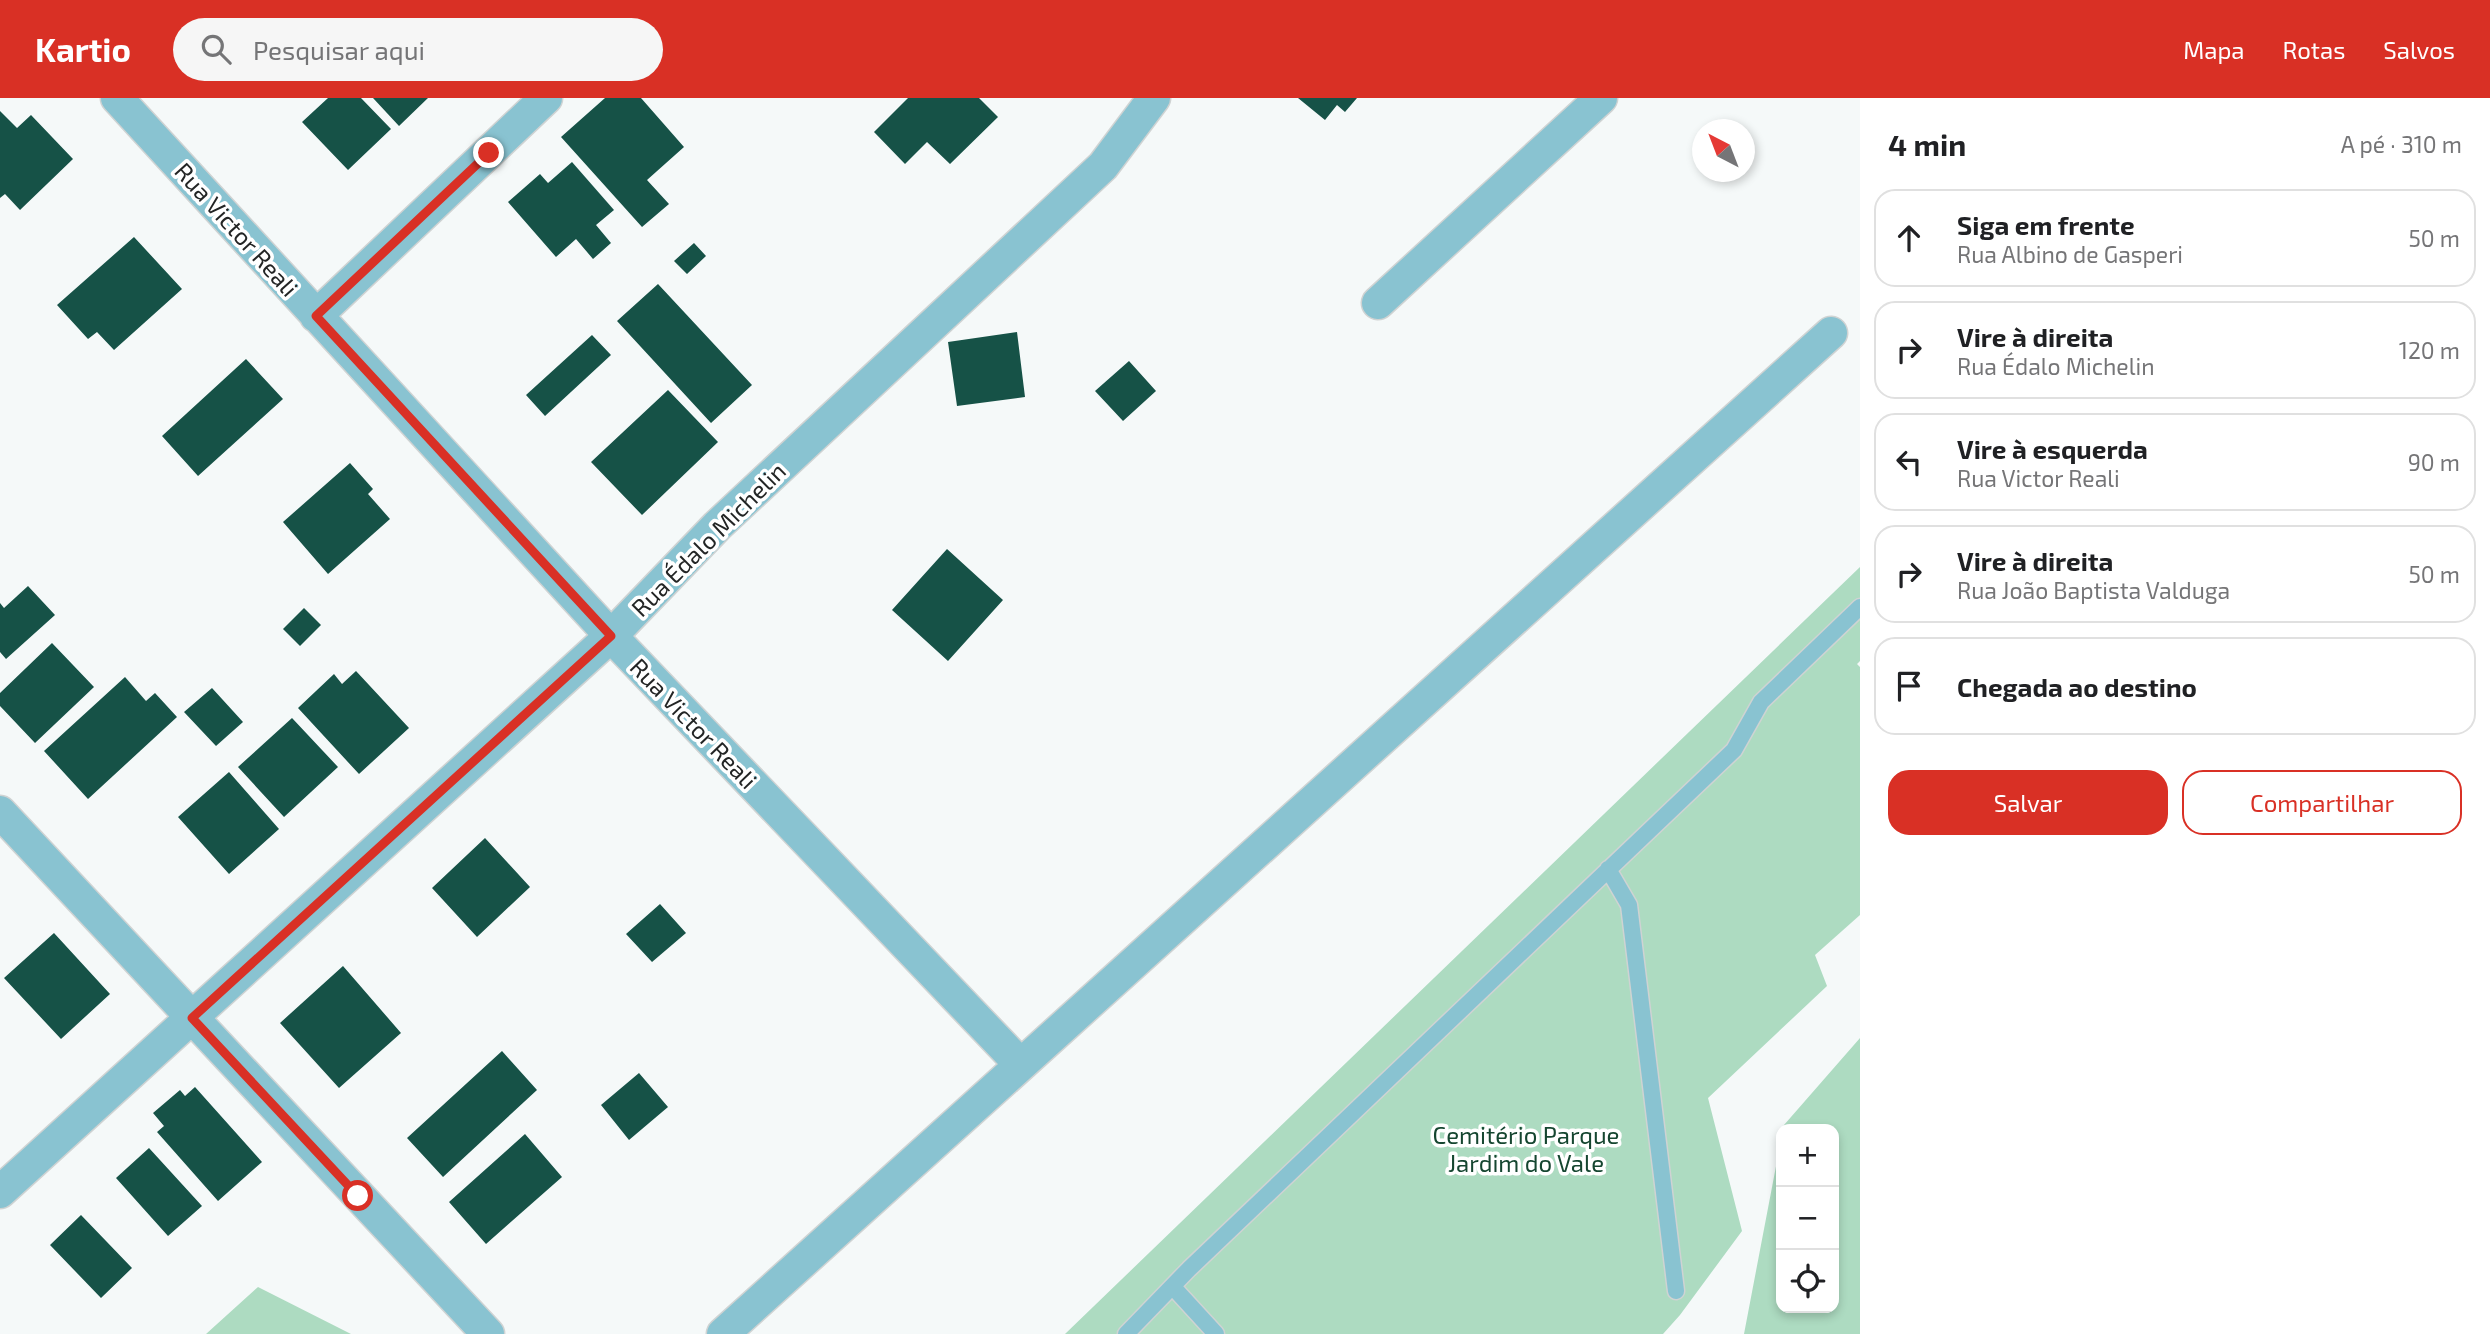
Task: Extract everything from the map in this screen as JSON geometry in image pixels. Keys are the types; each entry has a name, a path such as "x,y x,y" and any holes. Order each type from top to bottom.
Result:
{"street":[{"name":"Rua Victor Reali","path":"117,98 611,636 1020,1064"},
{"path":"316,316 546,98"},
{"name":"Rua Édalo Michelin","path":"0,1192 611,636 717,526 1103,166 1154,98"},
{"path":"1378,303 1601,98"},
{"path":"723,1334 1831,333"},
{"path":"0,811 488,1334"}],"lane":[{"path":"1126,1334 1734,750 1761,702 1860,607"},
{"path":"1608,869 1629,905 1675,1292"},
{"path":"1172,1287 1216,1334"}],"green space":[{"name":"Cemitério Parque Jardim do Vale","path":"1860,567 1860,661 1857,664 1860,667 1860,915 1815,955 1827,986 1708,1098 1742,1231 1663,1334 1065,1334"},
{"path":"1860,1038 1860,1334 1744,1334 1776,1166 1776,1313 1839,1313 1839,1124 1785,1124"},
{"path":"258,1287 351,1334 206,1334"}],"building":[{"path":"328,98 361,98 391,129 348,170 302,122"},
{"path":"373,98 428,98 399,126"},
{"path":"605,98 641,98 684,147 647,180 669,204 642,227 561,137"},
{"path":"908,98 979,98 998,117 950,164 927,142 905,164 874,132"},
{"path":"1298,98 1357,98 1345,112 1337,105 1325,120"},
{"path":"0,111 17,128 31,115 73,159 20,210 5,194 0,198"},
{"path":"572,162 614,210 596,225 611,243 593,259 576,239 556,257 508,202 540,174 548,183"},
{"path":"134,237 182,289 114,350 97,332 88,339 57,305"},
{"path":"694,243 706,256 687,274 674,261"},
{"path":"658,284 752,385 711,423 617,321"},
{"path":"1017,332 1025,397 957,406 948,342"},
{"path":"592,335 611,355 545,416 526,395"},
{"path":"246,359 283,399 198,476 162,436"},
{"path":"1129,361 1156,391 1123,421 1095,391"},
{"path":"668,390 718,442 642,515 591,462"},
{"path":"350,463 373,489 368,494 390,519 328,574 283,522"},
{"path":"947,549 1003,600 948,661 892,610"},
{"path":"28,586 55,615 6,659 0,652 0,603 4,608"},
{"path":"304,608 321,625 300,646 283,629"},
{"path":"52,643 94,687 35,743 0,706 0,693"},
{"path":"356,671 409,728 359,774 298,708 334,674 342,684"},
{"path":"125,677 146,701 155,693 177,717 88,799 44,751"},
{"path":"212,688 243,722 216,746 184,712"},
{"path":"292,718 338,767 284,817 238,767"},
{"path":"229,772 279,829 229,874 178,817"},
{"path":"485,838 530,887 477,937 432,888"},
{"path":"660,904 686,933 652,962 626,934"},
{"path":"54,933 110,994 61,1039 4,978"},
{"path":"343,966 401,1033 339,1088 280,1023"},
{"path":"502,1051 537,1090 443,1177 407,1138"},
{"path":"639,1073 668,1107 629,1140 601,1105"},
{"path":"195,1087 262,1162 218,1201 157,1132 164,1126 153,1113 180,1090 185,1096"},
{"path":"525,1134 562,1177 486,1244 449,1202"},
{"path":"149,1148 202,1206 168,1236 116,1178"},
{"path":"81,1215 132,1268 101,1298 50,1245"}],"route":[{"path":"358,1196 192,1018 611,636 316,316 489,153"}]}
